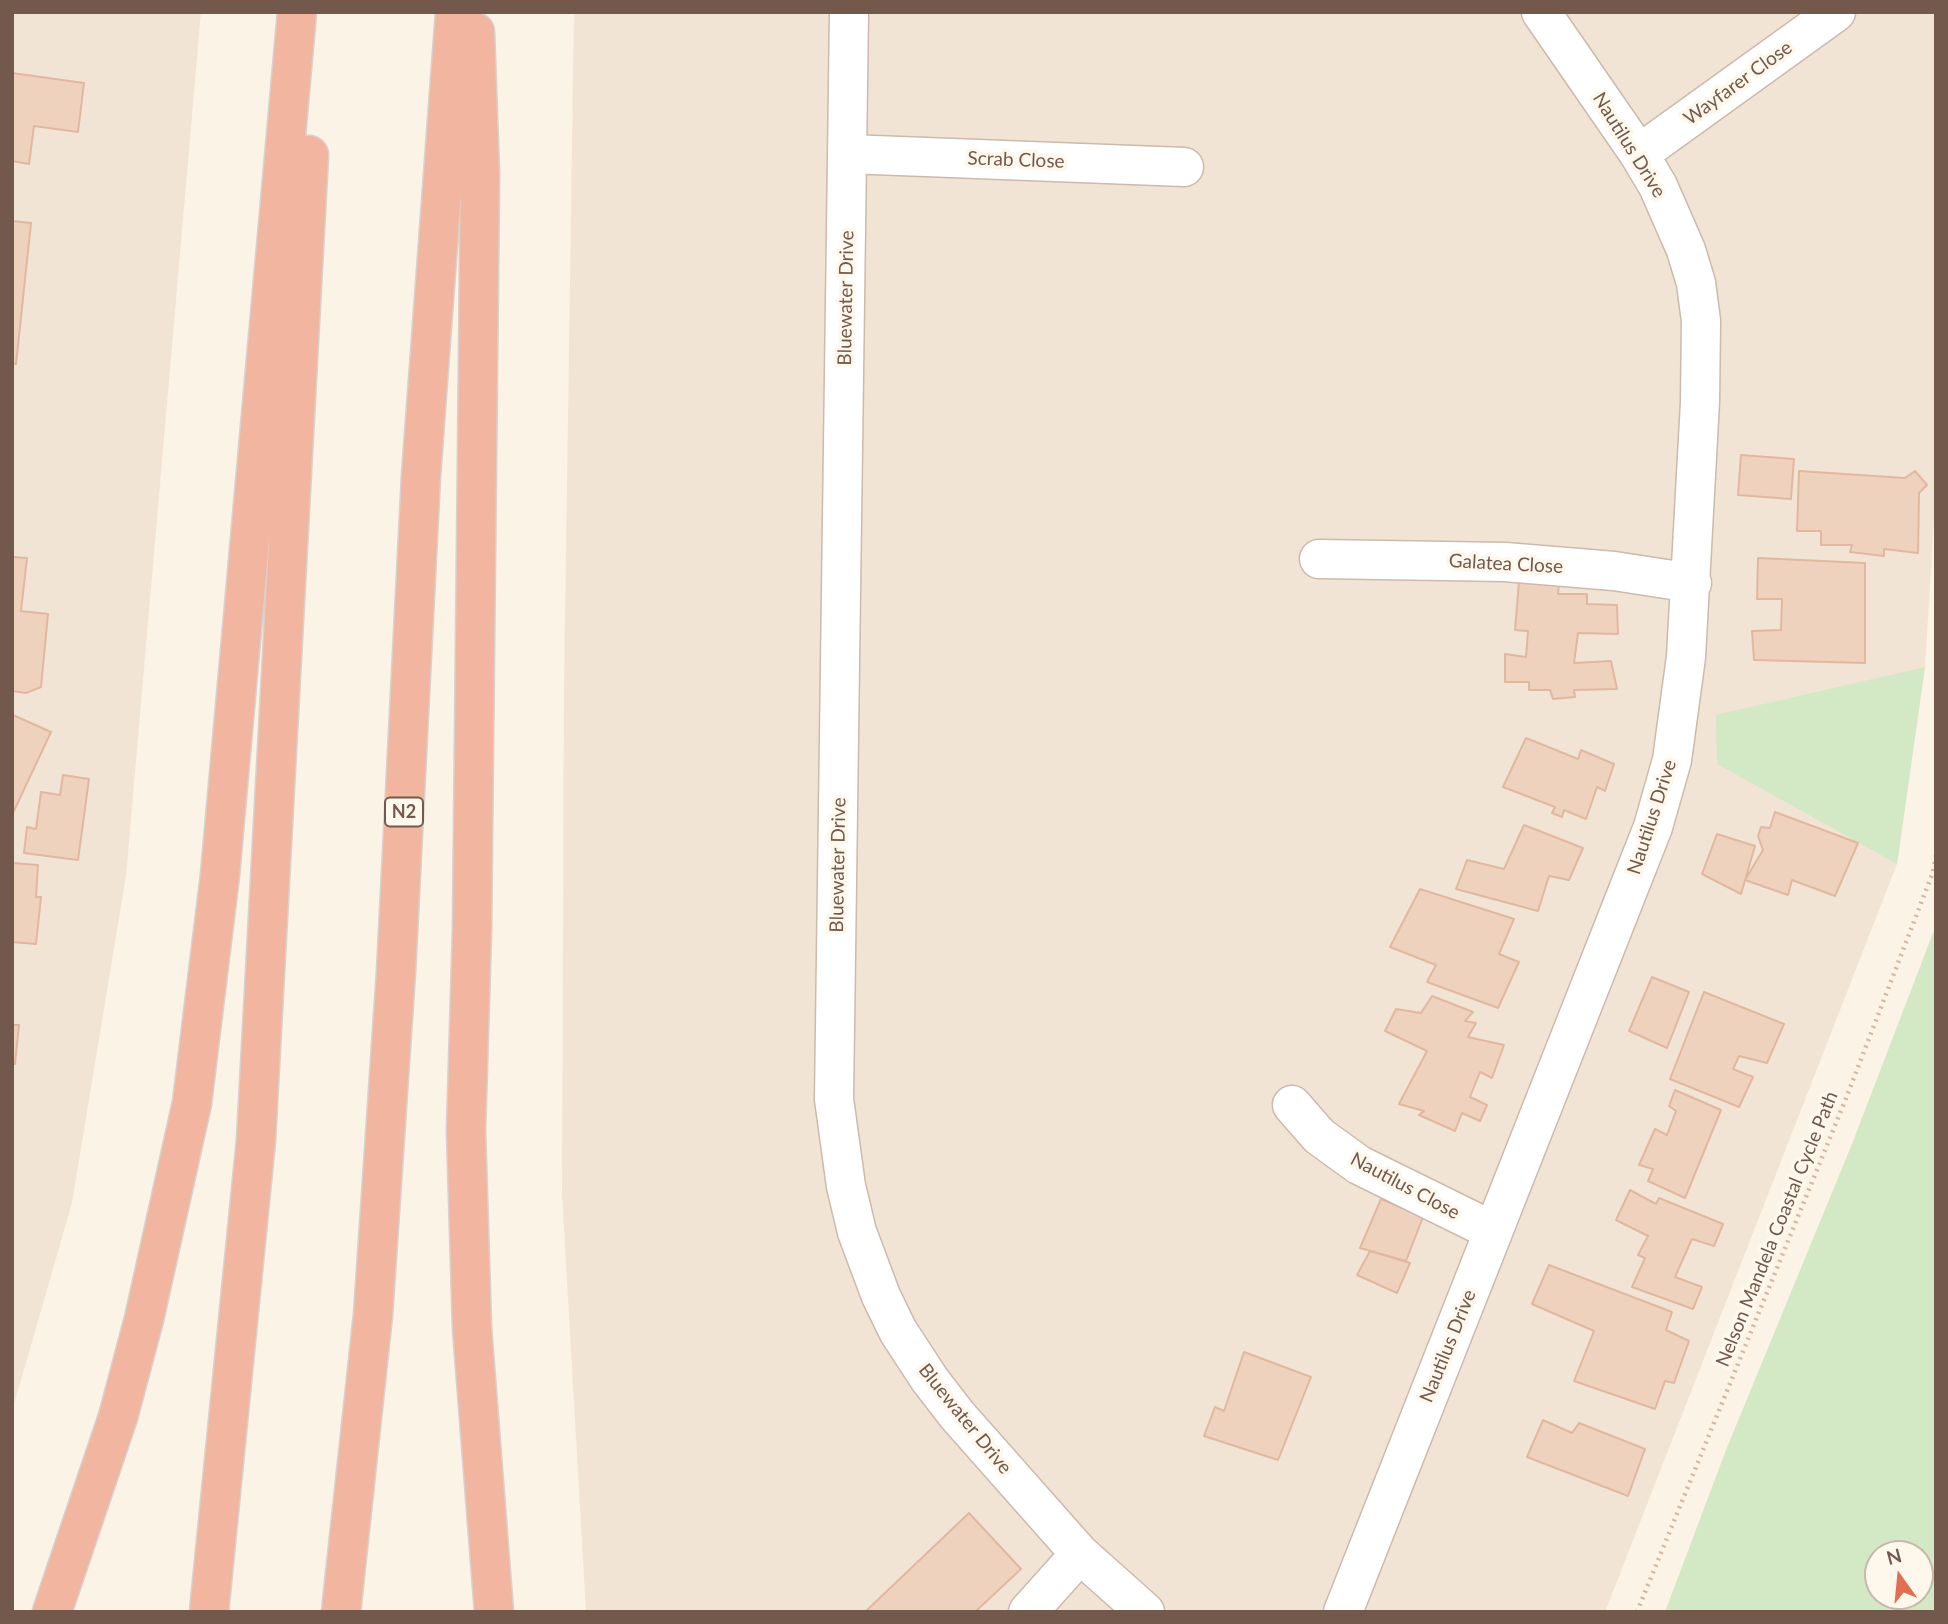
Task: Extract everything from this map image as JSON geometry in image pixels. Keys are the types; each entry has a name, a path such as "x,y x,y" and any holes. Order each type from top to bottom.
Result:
{"highway":[{"path":"52,1612 118,1417 144,1319 192,1103 220,874 297,12"},
{"path":"209,1612 256,1140 317,12"},
{"name":"N2","path":"341,1612 373,1315 396,972 421,477 455,12"},
{"path":"474,12 480,174 472,930 466,1131 472,1328 494,1612"}],"street":[{"name":"Bluewater Drive","path":"849,12 834,1099 838,1138 857,1232 898,1331 957,1415 1080,1554 1145,1612"},
{"name":"Nautilus Drive","path":"1343,1612 1664,793 1679,713 1692,583 1701,321 1696,284 1686,250 1658,186 1541,12"},
{"name":"Wayfarer Close","path":"1639,154 1836,12"},
{"name":"Scrab Close","path":"848,154 1184,167"},
{"name":"Galatea Close","path":"1319,559 1505,562 1614,571 1692,583"},
{"name":"Nautilus Close","path":"1292,1105 1319,1136 1359,1165 1493,1231"},
{"path":"1028,1612 1080,1554"}],"path":[{"name":"Nelson Mandela Coastal Cycle Path","path":"1637,1612 1844,1101 1933,872 1936,855"}],"shaded area":[{"path":"12,12 201,12 126,876 72,1203 12,1411"},
{"path":"574,12 1936,12 1936,487 1925,667 1897,864 1605,1612 586,1612 562,1193 564,687"}],"green space":[{"path":"1925,667 1897,864 1717,764 1716,715"},
{"path":"1936,925 1936,1612 1665,1612 1726,1450 1852,1144"}],"building":[{"path":"12,73 84,83 78,132 34,126 29,164 12,161"},
{"path":"12,221 31,223 16,364 12,364"},
{"path":"1741,455 1794,459 1791,499 1738,495"},
{"path":"1799,471 1905,478 1915,471 1927,485 1919,493 1918,553 1884,549 1884,556 1850,552 1852,545 1821,545 1821,531 1797,531"},
{"path":"12,557 27,558 21,611 48,614 41,687 26,693 12,691"},
{"path":"1758,558 1865,563 1865,663 1754,660 1752,631 1781,630 1782,599 1757,599"},
{"path":"1519,581 1559,582 1558,594 1587,594 1587,604 1617,605 1618,634 1578,633 1574,663 1611,661 1617,689 1574,690 1575,697 1553,699 1550,690 1529,690 1529,682 1505,682 1505,654 1526,657 1528,631 1515,630"},
{"path":"13,715 51,732 12,815 12,717"},
{"path":"1526,738 1578,759 1581,750 1614,764 1605,791 1597,787 1586,819 1564,810 1562,817 1552,813 1555,807 1503,787"},
{"path":"63,775 89,779 78,860 24,853 27,827 36,829 41,792 60,795"},
{"path":"1775,812 1858,843 1835,896 1792,880 1788,895 1745,880 1763,850 1758,836 1761,827 1770,828"},
{"path":"1524,825 1583,848 1569,880 1549,876 1538,911 1456,889 1467,860 1504,869"},
{"path":"1717,834 1755,846 1741,894 1702,874"},
{"path":"12,863 38,865 36,897 41,897 36,944 12,942"},
{"path":"1420,889 1514,919 1499,954 1519,962 1498,1008 1427,982 1436,965 1390,947"},
{"path":"1652,977 1689,992 1667,1048 1629,1031"},
{"path":"1704,992 1784,1024 1767,1063 1739,1056 1733,1069 1753,1077 1739,1107 1670,1079"},
{"path":"1432,996 1473,1012 1465,1021 1476,1023 1468,1037 1504,1045 1492,1078 1480,1072 1470,1097 1487,1105 1480,1121 1462,1113 1455,1131 1419,1115 1424,1111 1399,1104 1427,1051 1385,1031 1396,1009 1421,1013"},
{"path":"12,1025 19,1025 15,1064 12,1063"},
{"path":"1675,1090 1721,1110 1685,1198 1648,1181 1653,1169 1639,1165 1655,1129 1667,1135 1676,1111 1669,1106"},
{"path":"1630,1190 1656,1204 1659,1198 1723,1224 1714,1246 1692,1239 1675,1277 1702,1287 1693,1309 1632,1287 1645,1258 1638,1255 1648,1236 1616,1220"},
{"path":"1381,1199 1423,1217 1406,1261 1360,1248"},
{"path":"1370,1251 1410,1263 1397,1293 1357,1275"},
{"path":"1549,1265 1672,1312 1666,1330 1689,1341 1674,1383 1665,1381 1655,1409 1574,1381 1594,1331 1532,1304"},
{"path":"1244,1352 1311,1377 1278,1460 1204,1436 1215,1407 1224,1411"},
{"path":"1543,1420 1572,1433 1579,1423 1645,1449 1628,1496 1527,1457"},
{"path":"969,1513 1021,1569 975,1612 865,1612"}]}
